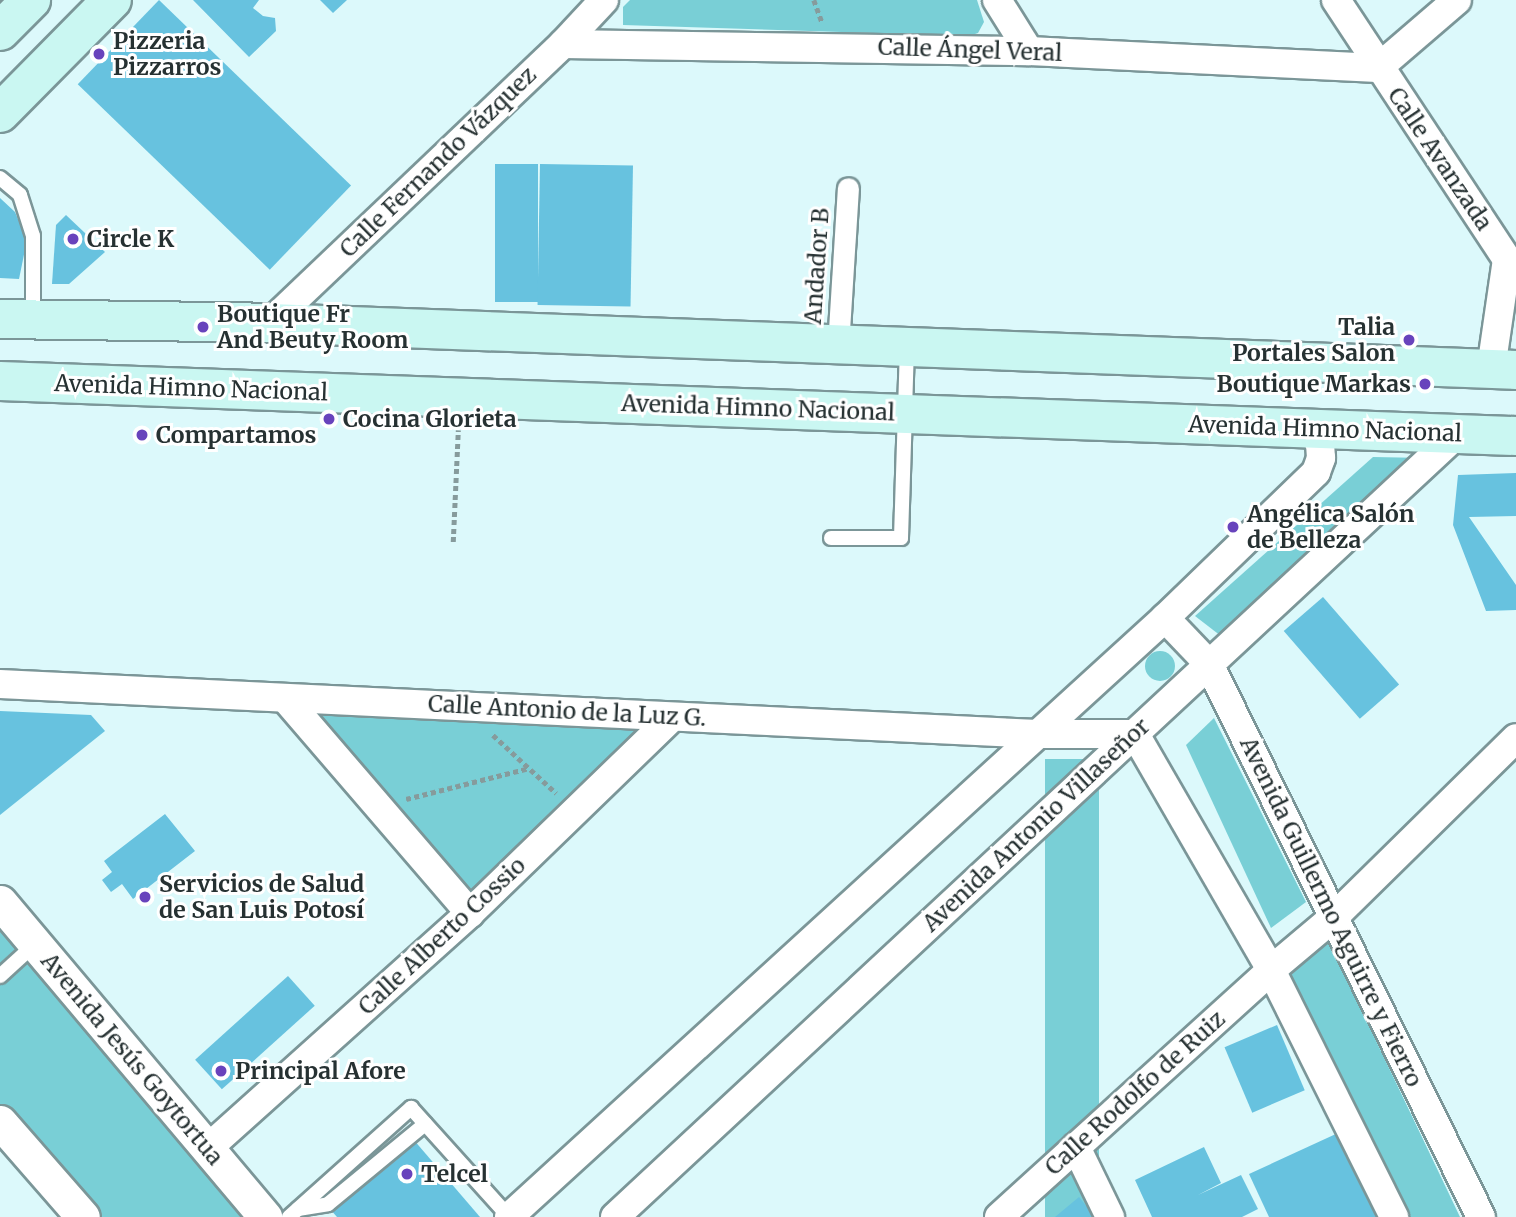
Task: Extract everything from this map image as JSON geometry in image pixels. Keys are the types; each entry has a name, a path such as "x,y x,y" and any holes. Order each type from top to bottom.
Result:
{"main road":[{"path":"0,31 31,0"},
{"path":"0,113 112,0"},
{"path":"16,320 270,323 1503,370"},
{"name":"Avenida Himno Nacional","path":"0,381 1516,436"}],"street":[{"name":"Calle Fernando Vázquez","path":"270,323 563,44 604,0"},
{"path":"997,0 1029,51"},
{"name":"Calle Avanzada","path":"1336,0 1378,68 1512,256 1503,370"},
{"path":"1378,68 1457,0"},
{"name":"Calle Ángel Veral","path":"563,44 1029,51 1378,68"},
{"name":"Andador B","path":"838,346 848,188"},
{"path":"509,1217 1165,618 1316,472 1321,458 1320,443 1309,429"},
{"name":"Avenida Antonio Villaseñor","path":"615,1217 1457,434"},
{"name":"Avenida Guillermo Aguirre y Fierro","path":"1165,618 1209,664 1481,1217"},
{"name":"Calle Antonio de la Luz G.","path":"0,684 1038,734 1135,734"},
{"path":"285,698 470,913"},
{"name":"Calle Alberto Cossio","path":"208,1149 470,913 673,716"},
{"path":"1135,734 1271,970 1394,1217"},
{"name":"Calle Rodolfo de Ruiz","path":"999,1217 1271,970 1334,917 1515,740"},
{"name":"Avenida Jesús Goytortua","path":"0,902 265,1217"},
{"path":"0,1122 83,1217"},
{"path":"1076,1147 1110,1217"}],"lane":[{"path":"0,178 20,195 33,236 16,320"},
{"path":"831,538 901,538 907,349"},
{"path":"0,976 35,944"},
{"path":"293,1213 411,1108 509,1217"},
{"path":"293,1213 328,1204 425,1124"}],"path":[{"path":"453,542 460,397"},
{"path":"461,706 576,811"},
{"path":"378,806 529,768"}],"shaded area":[{"path":"630,0 977,0 984,22 978,33 969,36 623,25 623,7"},
{"path":"1373,457 1426,458 1230,643 1195,616"},
{"path":"1160,651 1171,655 1175,666 1171,677 1160,681 1149,677 1145,666 1149,655"},
{"path":"285,698 672,717 470,913"},
{"path":"1214,718 1306,902 1271,928 1186,745"},
{"path":"1045,759 1099,759 1099,1217 1045,1217"},
{"path":"0,904 261,1217 83,1217 0,1121"},
{"path":"1329,942 1460,1217 1409,1217 1288,977"}],"building":[{"path":"159,0 351,185 270,270 78,84"},
{"path":"193,0 259,0 253,8 263,16 275,18 276,31 249,57"},
{"path":"320,0 347,0 333,13"},
{"path":"495,164 538,164 538,302 495,302"},
{"path":"540,164 633,166 631,307 538,305"},
{"path":"0,198 15,212 27,240 19,279 0,278"},
{"name":"Circle K","path":"66,215 105,252 69,284 52,284 56,225"},
{"path":"1516,473 1516,516 1469,517 1516,585 1516,610 1486,611 1453,525 1458,475"},
{"path":"1323,597 1399,685 1360,719 1284,631"},
{"path":"0,711 91,715 105,731 0,815"},
{"path":"165,814 195,851 133,899 122,884 111,892 102,880 112,872 104,861"},
{"path":"288,976 315,1006 222,1089 195,1060"},
{"path":"1277,1025 1305,1090 1252,1113 1225,1047"},
{"path":"1338,1133 1378,1217 1269,1217 1249,1174"},
{"name":"Telcel","path":"413,1139 480,1217 337,1217 330,1209"},
{"path":"1204,1147 1221,1183 1198,1195 1241,1175 1258,1209 1242,1217 1152,1217 1135,1180"},
{"path":"1079,1197 1095,1217 1055,1217"}],"place":[{"name":"Pizzeria Pizzarros","path":"99,54"},
{"name":"Circle K","path":"73,239"},
{"name":"Boutique Fr And Beuty Room","path":"203,327"},
{"name":"Talia Portales Salon","path":"1409,340"},
{"name":"Boutique Markas","path":"1425,384"},
{"name":"Cocina Glorieta","path":"329,419"},
{"name":"Compartamos","path":"142,435"},
{"name":"Angélica Salón de Belleza","path":"1233,527"},
{"name":"Servicios de Salud de San Luis Potosí","path":"145,897"},
{"name":"Principal Afore","path":"221,1071"},
{"name":"Telcel","path":"407,1174"}]}
